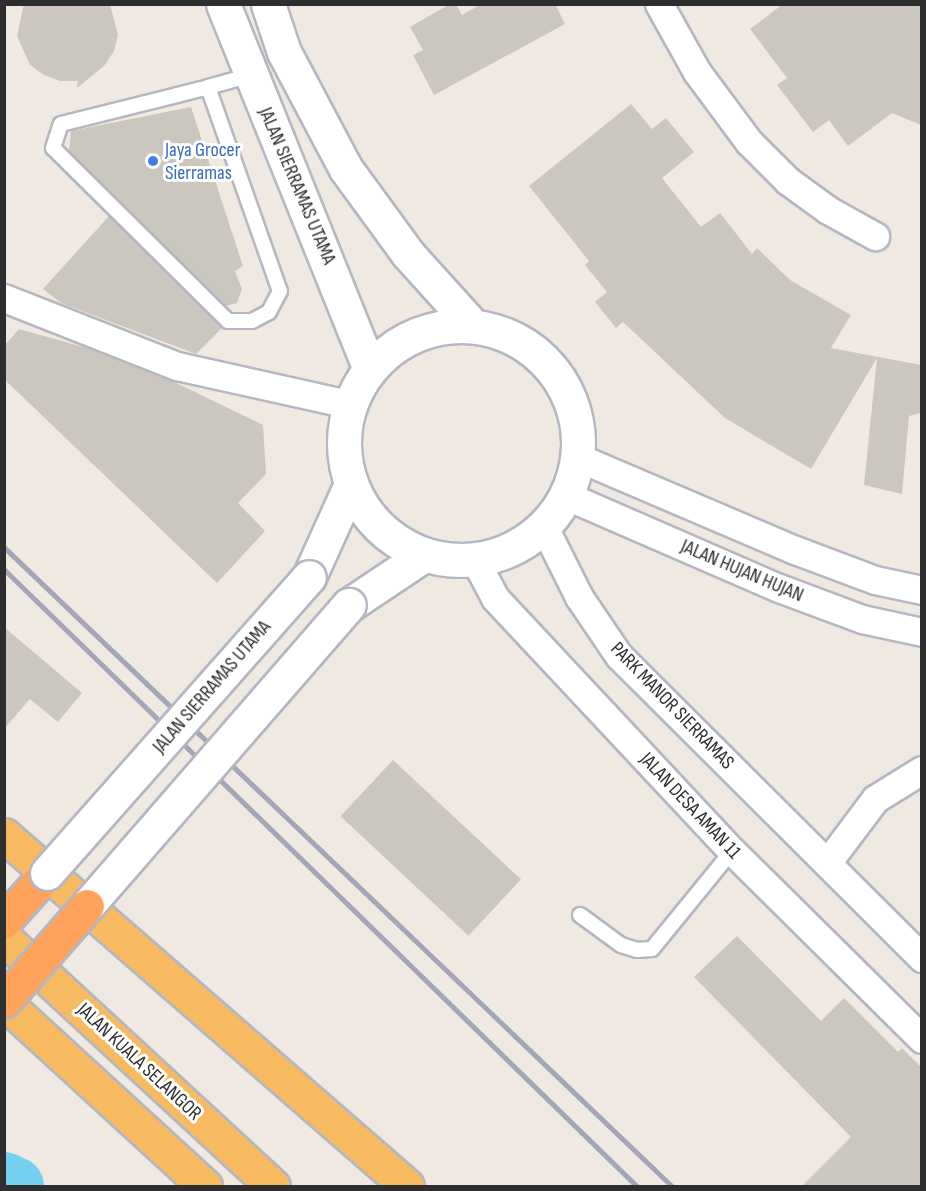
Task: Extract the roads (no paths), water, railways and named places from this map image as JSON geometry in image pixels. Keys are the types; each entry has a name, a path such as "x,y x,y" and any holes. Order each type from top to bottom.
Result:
{"highway":[{"path":"4,835 407,1186"},
{"path":"4,921 47,873"},
{"path":"87,906 4,1002 205,1186"},
{"name":"JALAN KUALA SELANGOR","path":"4,938 273,1186"}],"street":[{"name":"JALAN SIERRAMAS UTAMA","path":"223,4 369,368"},
{"path":"268,4 284,52 346,169 408,255 473,326"},
{"path":"659,4 697,72 749,142 788,181 828,210 875,236"},
{"path":"4,298 177,366 349,404"},
{"path":"473,326 509,336 541,356 564,386 577,421 579,458 567,496 544,527 513,549 475,560 424,555 393,539 368,514 351,484 343,444 349,404 369,368 398,343 425,332 473,326"},
{"name":"JALAN HUJAN HUJAN","path":"579,458 795,550 874,580 921,590"},
{"name":"JALAN SIERRAMAS UTAMA","path":"47,873 309,577 351,484"},
{"name":"JALAN HUJAN HUJAN","path":"567,496 841,612 921,632"},
{"name":"PARK MANOR SIERRAMAS","path":"544,527 579,597 619,656 921,958"},
{"path":"87,906 349,605 424,555"},
{"name":"JALAN DESA AMAN 11","path":"475,560 495,598 732,851 921,1039"},
{"path":"827,864 874,799 921,770"}],"lane":[{"path":"208,87 280,291 270,312 252,321 228,321 53,148 62,124 251,75"},
{"path":"580,915 621,945 637,950 652,949 732,851"}],"waterway":[{"path":"4,1181 15,1186"}],"railway":[{"path":"4,547 672,1186"},
{"path":"4,569 637,1186"}],"place":[{"name":"Jaya Grocer Sierramas","path":"153,161"}]}
